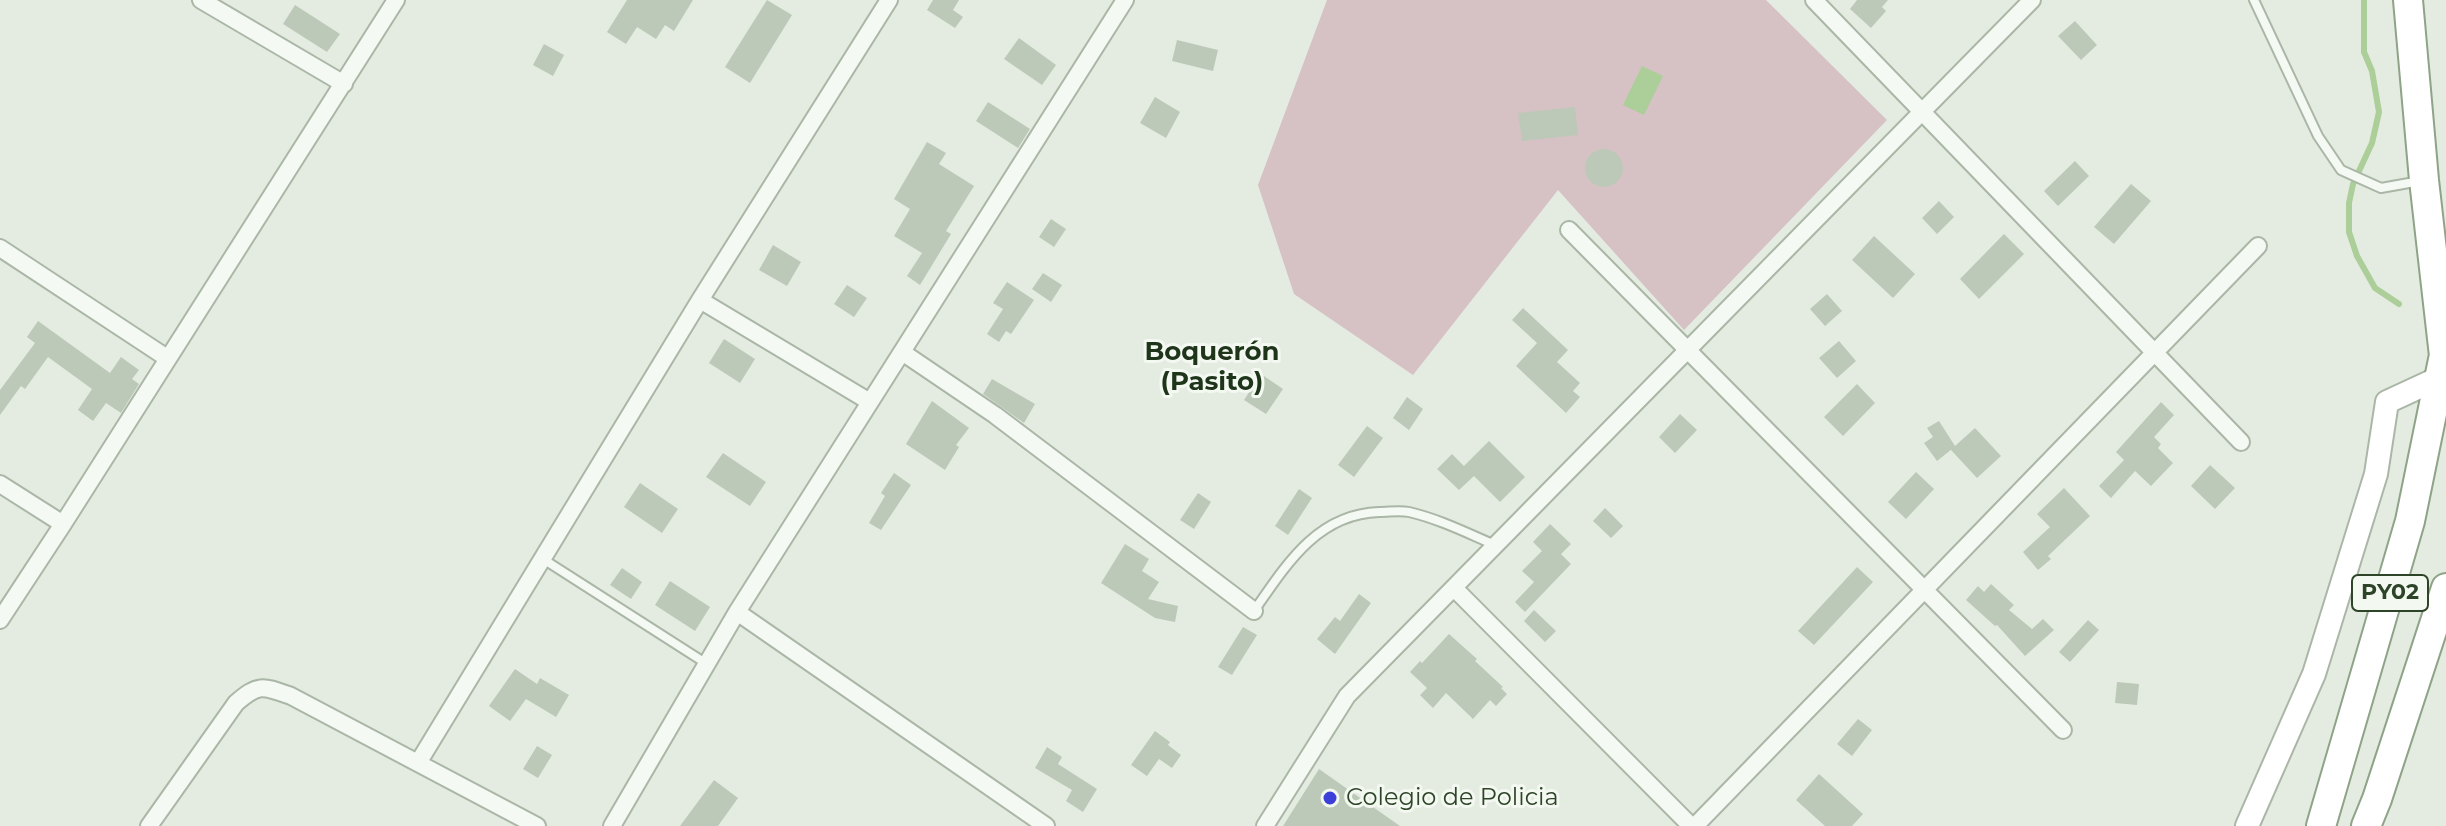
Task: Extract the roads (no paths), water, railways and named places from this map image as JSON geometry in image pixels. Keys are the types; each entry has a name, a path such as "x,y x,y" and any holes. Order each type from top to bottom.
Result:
{"highway":[{"path":"2408,0 2444,359"},
{"name":"PY02","path":"2321,826 2410,521 2444,359"},
{"name":"PY02","path":"2366,826 2446,588"}],"street":[{"path":"201,0 344,84"},
{"path":"0,620 396,0"},
{"path":"418,763 700,300 889,0"},
{"path":"612,826 737,612 1125,0"},
{"path":"1814,0 2241,442"},
{"path":"1265,826 1347,696 2032,0"},
{"path":"1569,230 2063,730"},
{"path":"1454,588 1693,826 2258,246"},
{"path":"0,248 167,358"},
{"path":"700,300 870,402"},
{"path":"902,352 995,415 1254,611"},
{"path":"2247,826 2314,674 2376,474 2387,402 2444,359"},
{"path":"0,484 63,524"},
{"path":"737,612 1046,826"},
{"path":"149,826 236,703 251,690 270,688 291,696 537,826"}],"lane":[{"path":"2254,0 2318,136 2341,170 2381,188 2424,180"},
{"path":"1254,611 1287,563 1312,537 1342,519 1372,512 1406,511 1495,545"},
{"path":"542,558 707,664"}],"waterway":[{"path":"2364,0 2364,52 2372,71 2379,112 2372,143 2353,184 2349,203 2349,232 2357,256 2375,288 2399,304"}],"place":[{"name":"Colegio de Policia","path":"1330,798"}],"district":[{"name":"Boquerón (Pasito)","path":"1212,367"}]}
